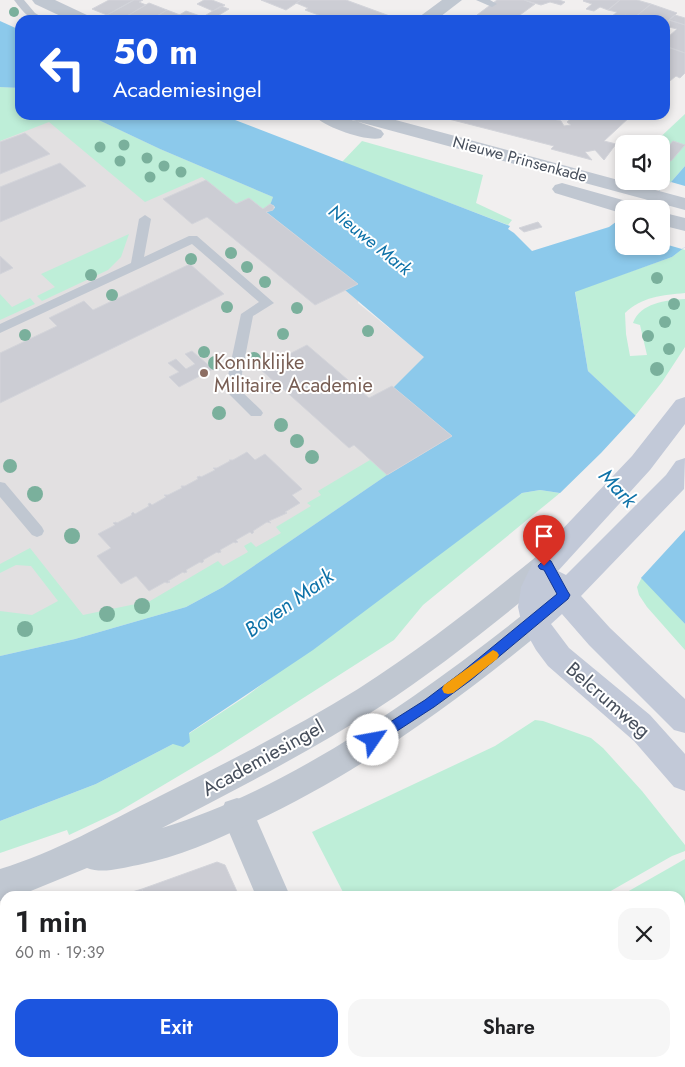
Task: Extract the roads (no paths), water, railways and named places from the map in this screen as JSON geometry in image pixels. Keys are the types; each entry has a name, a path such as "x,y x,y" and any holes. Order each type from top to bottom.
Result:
{"main road":[{"name":"Academiesingel","path":"535,621 533,592 538,577 553,557 641,464 685,406"},
{"name":"Academiesingel","path":"535,621 590,570 675,482 685,468"},
{"path":"553,557 564,595"},
{"name":"Belcrumweg","path":"564,595 600,639 685,720"},
{"name":"Belcrumweg","path":"535,621 551,649 571,670 609,699 644,730 685,777"}],"street":[{"path":"431,15 453,0"},
{"path":"42,10 62,15"},
{"name":"Nieuwe Prinsenkade","path":"334,120 342,124 615,205"},
{"name":"Nieuwe Prinsenkade","path":"375,120 685,204"},
{"path":"670,221 685,225"},
{"name":"Academiesingel","path":"0,886 66,863 323,726 397,679 451,640 553,557"},
{"name":"Academiesingel","path":"66,863 169,842 237,813 302,782 373,740 429,703 489,659 535,621"},
{"path":"237,813 271,891"}],"lane":[{"path":"19,0 42,10"},
{"path":"481,0 492,4"},
{"path":"137,265 145,219"},
{"path":"0,329 193,239 268,303 247,314 232,390 256,413"},
{"path":"0,487 36,531"}],"water":[{"path":"0,21 15,28 15,88 0,87"},
{"path":"99,120 235,120 510,226 508,229 532,251 609,227 615,223 615,255 670,255 670,200 646,200 660,190 670,190 670,183 685,166 685,247 672,257 575,292 588,371 685,462 685,624 560,493 540,490 522,493 313,650 189,733 190,742 183,747 173,744 96,784 0,821 0,656 75,639 186,607 223,587 387,475 452,436 393,388 424,357 345,290 357,284 266,212 275,208 270,205 273,197 160,149"}],"place":[{"name":"Koninklijke Militaire Academie","path":"204,373"}],"water label":[{"name":"Nieuwe Mark","path":"370,240"},
{"name":"Mark","path":"618,488"},
{"name":"Boven Mark","path":"289,603"}]}
